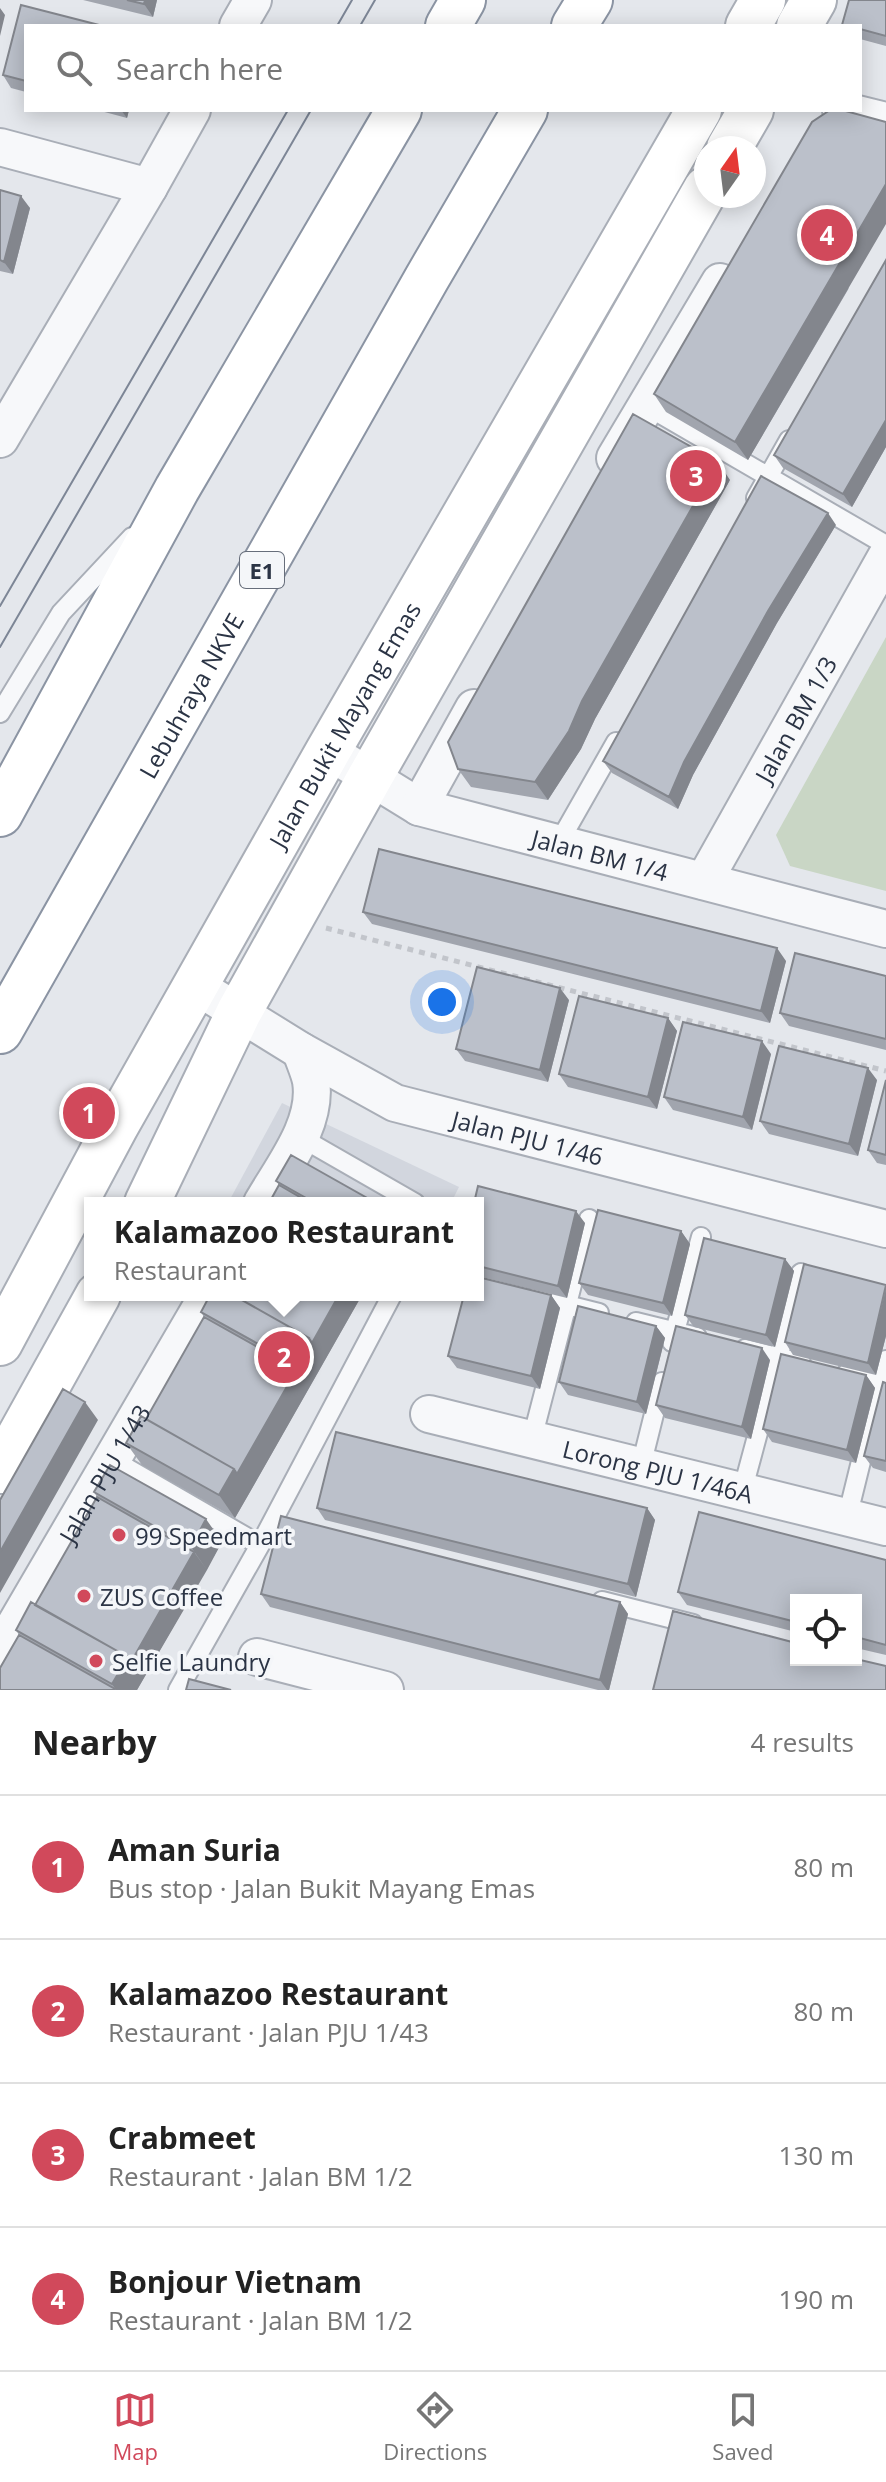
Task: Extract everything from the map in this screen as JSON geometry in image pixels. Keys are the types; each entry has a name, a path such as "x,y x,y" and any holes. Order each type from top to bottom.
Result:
{"main road":[{"path":"449,24 463,0"},
{"path":"575,24 590,0"},
{"path":"749,24 763,0"},
{"path":"800,24 814,0"},
{"path":"0,814 177,489 398,112"},
{"name":"Lebuhraya NKVE","path":"0,1031 524,112"},
{"name":"Jalan Bukit Mayang Emas","path":"0,1343 116,1126 328,751 698,112"},
{"path":"736,136 750,112"},
{"name":"Jalan Bukit Mayang Emas","path":"150,1197 239,1012 695,208"},
{"path":"0,1471 95,1301"}],"street":[{"path":"239,24 253,0"},
{"path":"1,434 191,112"},
{"path":"828,114 886,121"},
{"path":"0,147 149,187"},
{"path":"598,489 645,405 735,258"},
{"name":"Jalan BM 1/3","path":"704,881 886,557"},
{"path":"419,807 489,683"},
{"name":"Jalan BM 1/4","path":"328,751 419,807 886,929"},
{"name":"Jalan PJU 1/46","path":"196,986 301,1051 395,1103 886,1229"},
{"path":"265,1197 300,1137 309,1109 311,1083 301,1051"},
{"name":"Jalan PJU 1/43","path":"0,1651 205,1301"},
{"name":"Lorong PJU 1/46A","path":"429,1414 886,1527"},
{"path":"257,1657 385,1690"}],"lane":[{"path":"645,405 886,545"},
{"path":"744,518 799,422"},
{"path":"0,713 61,613 177,489"},
{"path":"558,844 628,721"},
{"path":"300,1137 405,1197"},
{"path":"532,1439 589,1219"},
{"path":"641,1466 701,1237"},
{"path":"742,1492 801,1273"},
{"path":"523,1294 883,1383"},
{"path":"178,1690 260,1545 389,1301"},
{"path":"847,1518 883,1383 886,1360"},
{"path":"113,1460 260,1545"},
{"path":"587,1597 707,1627"}],"path":[{"path":"291,919 886,1071"}],"shaded area":[{"path":"282,1103 459,1187 454,1197 231,1197"}],"green space":[{"path":"886,637 886,891 790,866 776,835"}],"building":[{"path":"849,0 886,0 886,36 862,30 862,24 842,24"},
{"path":"21,5 95,24 24,24 24,80 3,75"},
{"path":"827,112 849,112 886,122 886,184 735,442 654,394 762,208 766,208 766,201 812,122"},
{"path":"0,190 21,196 4,262 0,260"},
{"path":"886,260 886,420 843,494 774,455"},
{"path":"633,414 718,462 582,701 569,731 535,782 458,769 448,742"},
{"path":"761,476 828,513 768,611 684,762 669,797 603,761"},
{"path":"379,849 777,948 761,1011 363,912"},
{"path":"795,953 886,976 886,1039 780,1013"},
{"path":"477,967 560,988 540,1070 456,1049"},
{"path":"579,996 668,1018 648,1097 559,1074"},
{"path":"683,1022 762,1041 743,1117 664,1097"},
{"path":"779,1046 868,1068 849,1144 760,1121"},
{"path":"886,1080 886,1155 868,1150"},
{"path":"291,1155 365,1197 304,1197 276,1181"},
{"path":"279,1185 300,1197 272,1197"},
{"path":"478,1186 576,1211 558,1286 484,1268 484,1197 475,1197"},
{"path":"598,1210 681,1231 663,1303 579,1283"},
{"path":"704,1238 785,1259 766,1335 685,1315"},
{"path":"804,1264 886,1285 868,1363 785,1342"},
{"path":"484,1278 551,1295 531,1376 448,1356 462,1301 484,1301"},
{"path":"207,1301 244,1301 309,1338 294,1364 201,1312"},
{"path":"244,1301 336,1301 312,1343 309,1338"},
{"path":"578,1306 656,1326 637,1402 559,1382"},
{"path":"204,1317 297,1369 237,1474 234,1469 146,1419"},
{"path":"676,1326 762,1348 742,1427 656,1405"},
{"path":"781,1354 866,1375 847,1450 763,1429"},
{"path":"883,1382 886,1383 886,1461 864,1456"},
{"path":"63,1389 85,1402 0,1552 0,1500"},
{"path":"141,1416 234,1469 219,1495 126,1443"},
{"path":"336,1432 647,1508 628,1584 317,1508"},
{"path":"110,1465 206,1519 191,1547 94,1492"},
{"path":"97,1497 194,1552 131,1662 128,1657 35,1605"},
{"path":"699,1512 886,1560 886,1645 862,1639 862,1594 790,1594 790,1620 678,1592"},
{"path":"281,1516 620,1602 600,1680 261,1594"},
{"path":"31,1602 128,1657 112,1684 16,1630"},
{"path":"673,1611 790,1641 790,1666 862,1666 862,1660 886,1666 886,1690 653,1690"},
{"path":"19,1635 115,1689 0,1690 0,1668"},
{"path":"189,1679 231,1690 186,1690"}],"tram line":[{"path":"338,24 352,0"},
{"path":"361,24 375,0"},
{"path":"0,606 287,112"},
{"path":"0,647 310,112"}],"place":[{"name":"Bonjour Vietnam","path":"827,235"},
{"name":"Crabmeet","path":"696,476"},
{"name":"Aman Suria","path":"89,1113"},
{"name":"Kalamazoo Restaurant","path":"284,1357"},
{"name":"99 Speedmart","path":"119,1535"},
{"name":"ZUS Coffee","path":"84,1596"},
{"name":"Selfie Laundry","path":"96,1661"}]}
